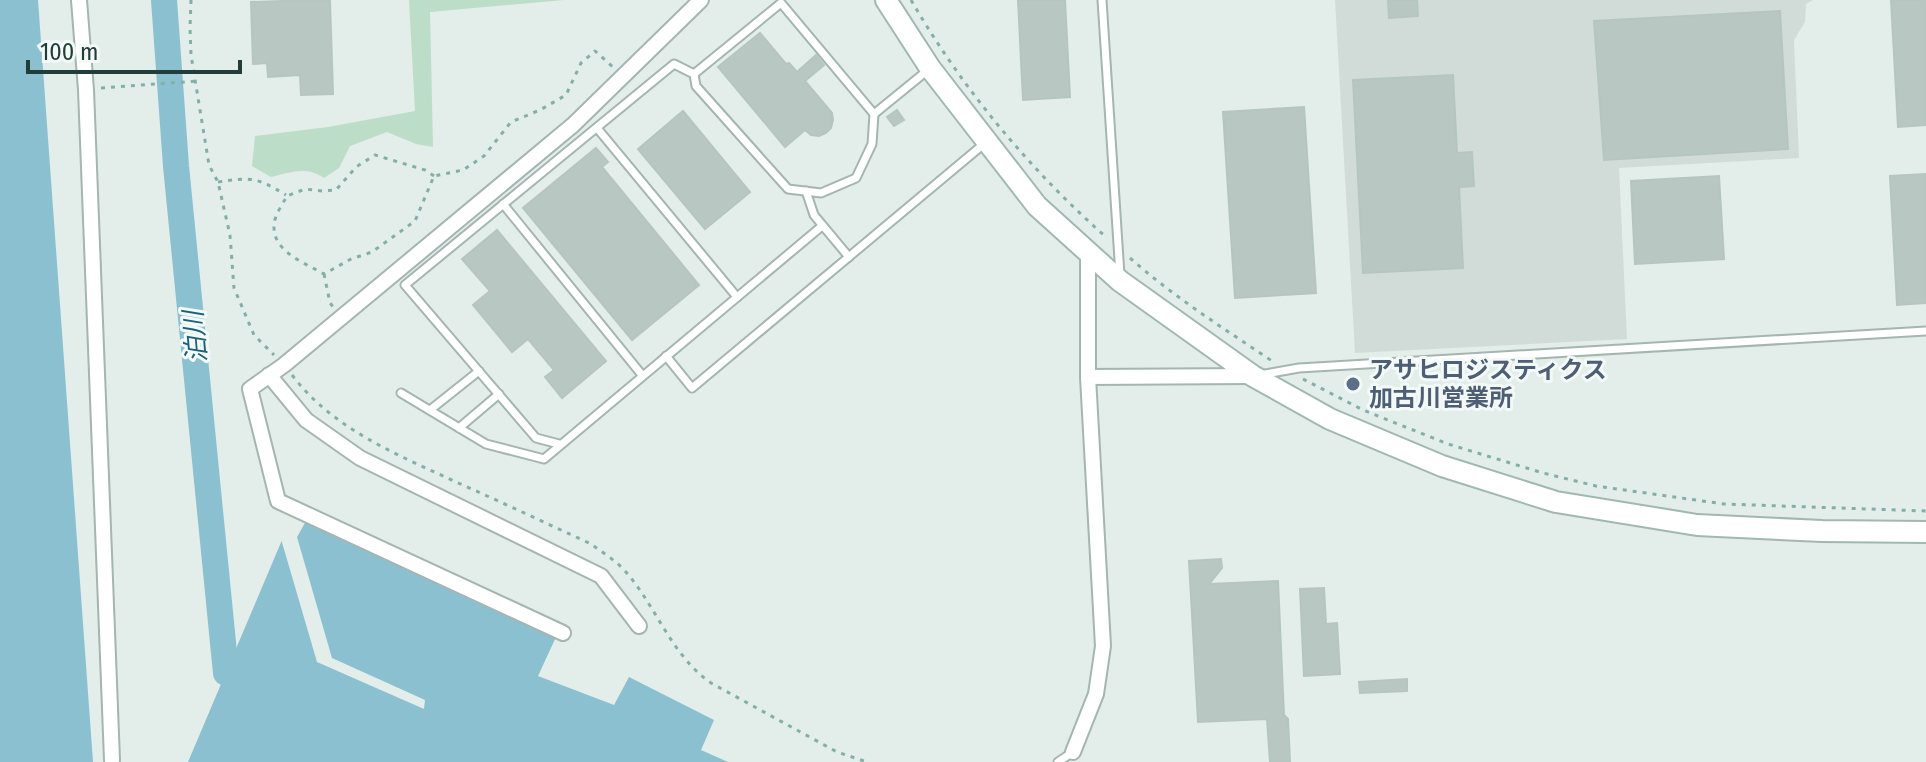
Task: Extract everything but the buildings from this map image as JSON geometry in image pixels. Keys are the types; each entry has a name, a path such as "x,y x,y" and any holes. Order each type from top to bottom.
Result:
{"street":[{"path":"79,0 86,90 112,760"},
{"path":"563,633 278,501 250,389 284,365 573,125 701,0"},
{"path":"886,0 930,68 1037,206 1120,281 1253,376 1330,419 1442,466 1556,502 1697,525 1926,532"},
{"path":"1073,752 1096,694 1103,646 1088,377 1088,252"},
{"path":"269,375 306,420 360,458 601,576 639,626"},
{"path":"1088,377 1253,376"}],"lane":[{"path":"1102,0 1120,281"},
{"path":"781,3 874,114 872,144 856,178 821,193 788,189 696,86 694,74 781,3"},
{"path":"559,444 536,438 405,285 674,64 694,74"},
{"path":"874,114 930,68"},
{"path":"597,128 737,297"},
{"path":"666,356 692,388 987,142"},
{"path":"806,191 814,215 849,257"},
{"path":"503,204 642,375"},
{"path":"401,393 486,444 544,459 822,226"},
{"path":"1253,376 1287,370 1926,331"},
{"path":"430,410 479,371"},
{"path":"459,428 499,394"},
{"path":"1058,762 1073,752"}],"path":[{"path":"191,0 190,42 209,165 218,182 230,235 234,288 254,335 284,365"},
{"path":"911,0 989,114 1074,209 1187,305 1287,370 1363,410 1448,444 1543,473 1618,491 1724,504 1926,511"},
{"path":"340,318 330,303 324,274 284,252 273,229 275,218 287,196 305,189 336,190 356,167 375,155 425,170 434,176 463,170 484,156 511,122 566,95 581,63 595,51 623,76"},
{"path":"86,90 197,81"},
{"path":"324,274 372,252 415,221 434,176"},
{"path":"218,182 244,178 261,180 287,196"}],"shaded area":[{"path":"1335,0 1813,0 1806,4 1805,22 1794,40 1799,158 1619,168 1627,339 1355,353"}],"green space":[{"path":"409,0 564,0 430,12 433,147 416,144 387,132 350,146 339,168 324,178 305,171 271,177 252,166 255,136 415,111"}],"water":[{"path":"0,0 38,0 93,762 0,762"},
{"path":"306,521 556,637 538,676 614,705 629,677 714,720 701,750 728,762 188,762 282,540 296,539"}],"pier":[{"path":"297,537 332,658 425,700 424,709 317,662 281,539"}],"waterway":[{"name":"泊川","path":"164,0 176,166 226,673"}],"place":[{"name":"アサヒロジスティクス 加古川営業所","path":"1353,384"}]}
